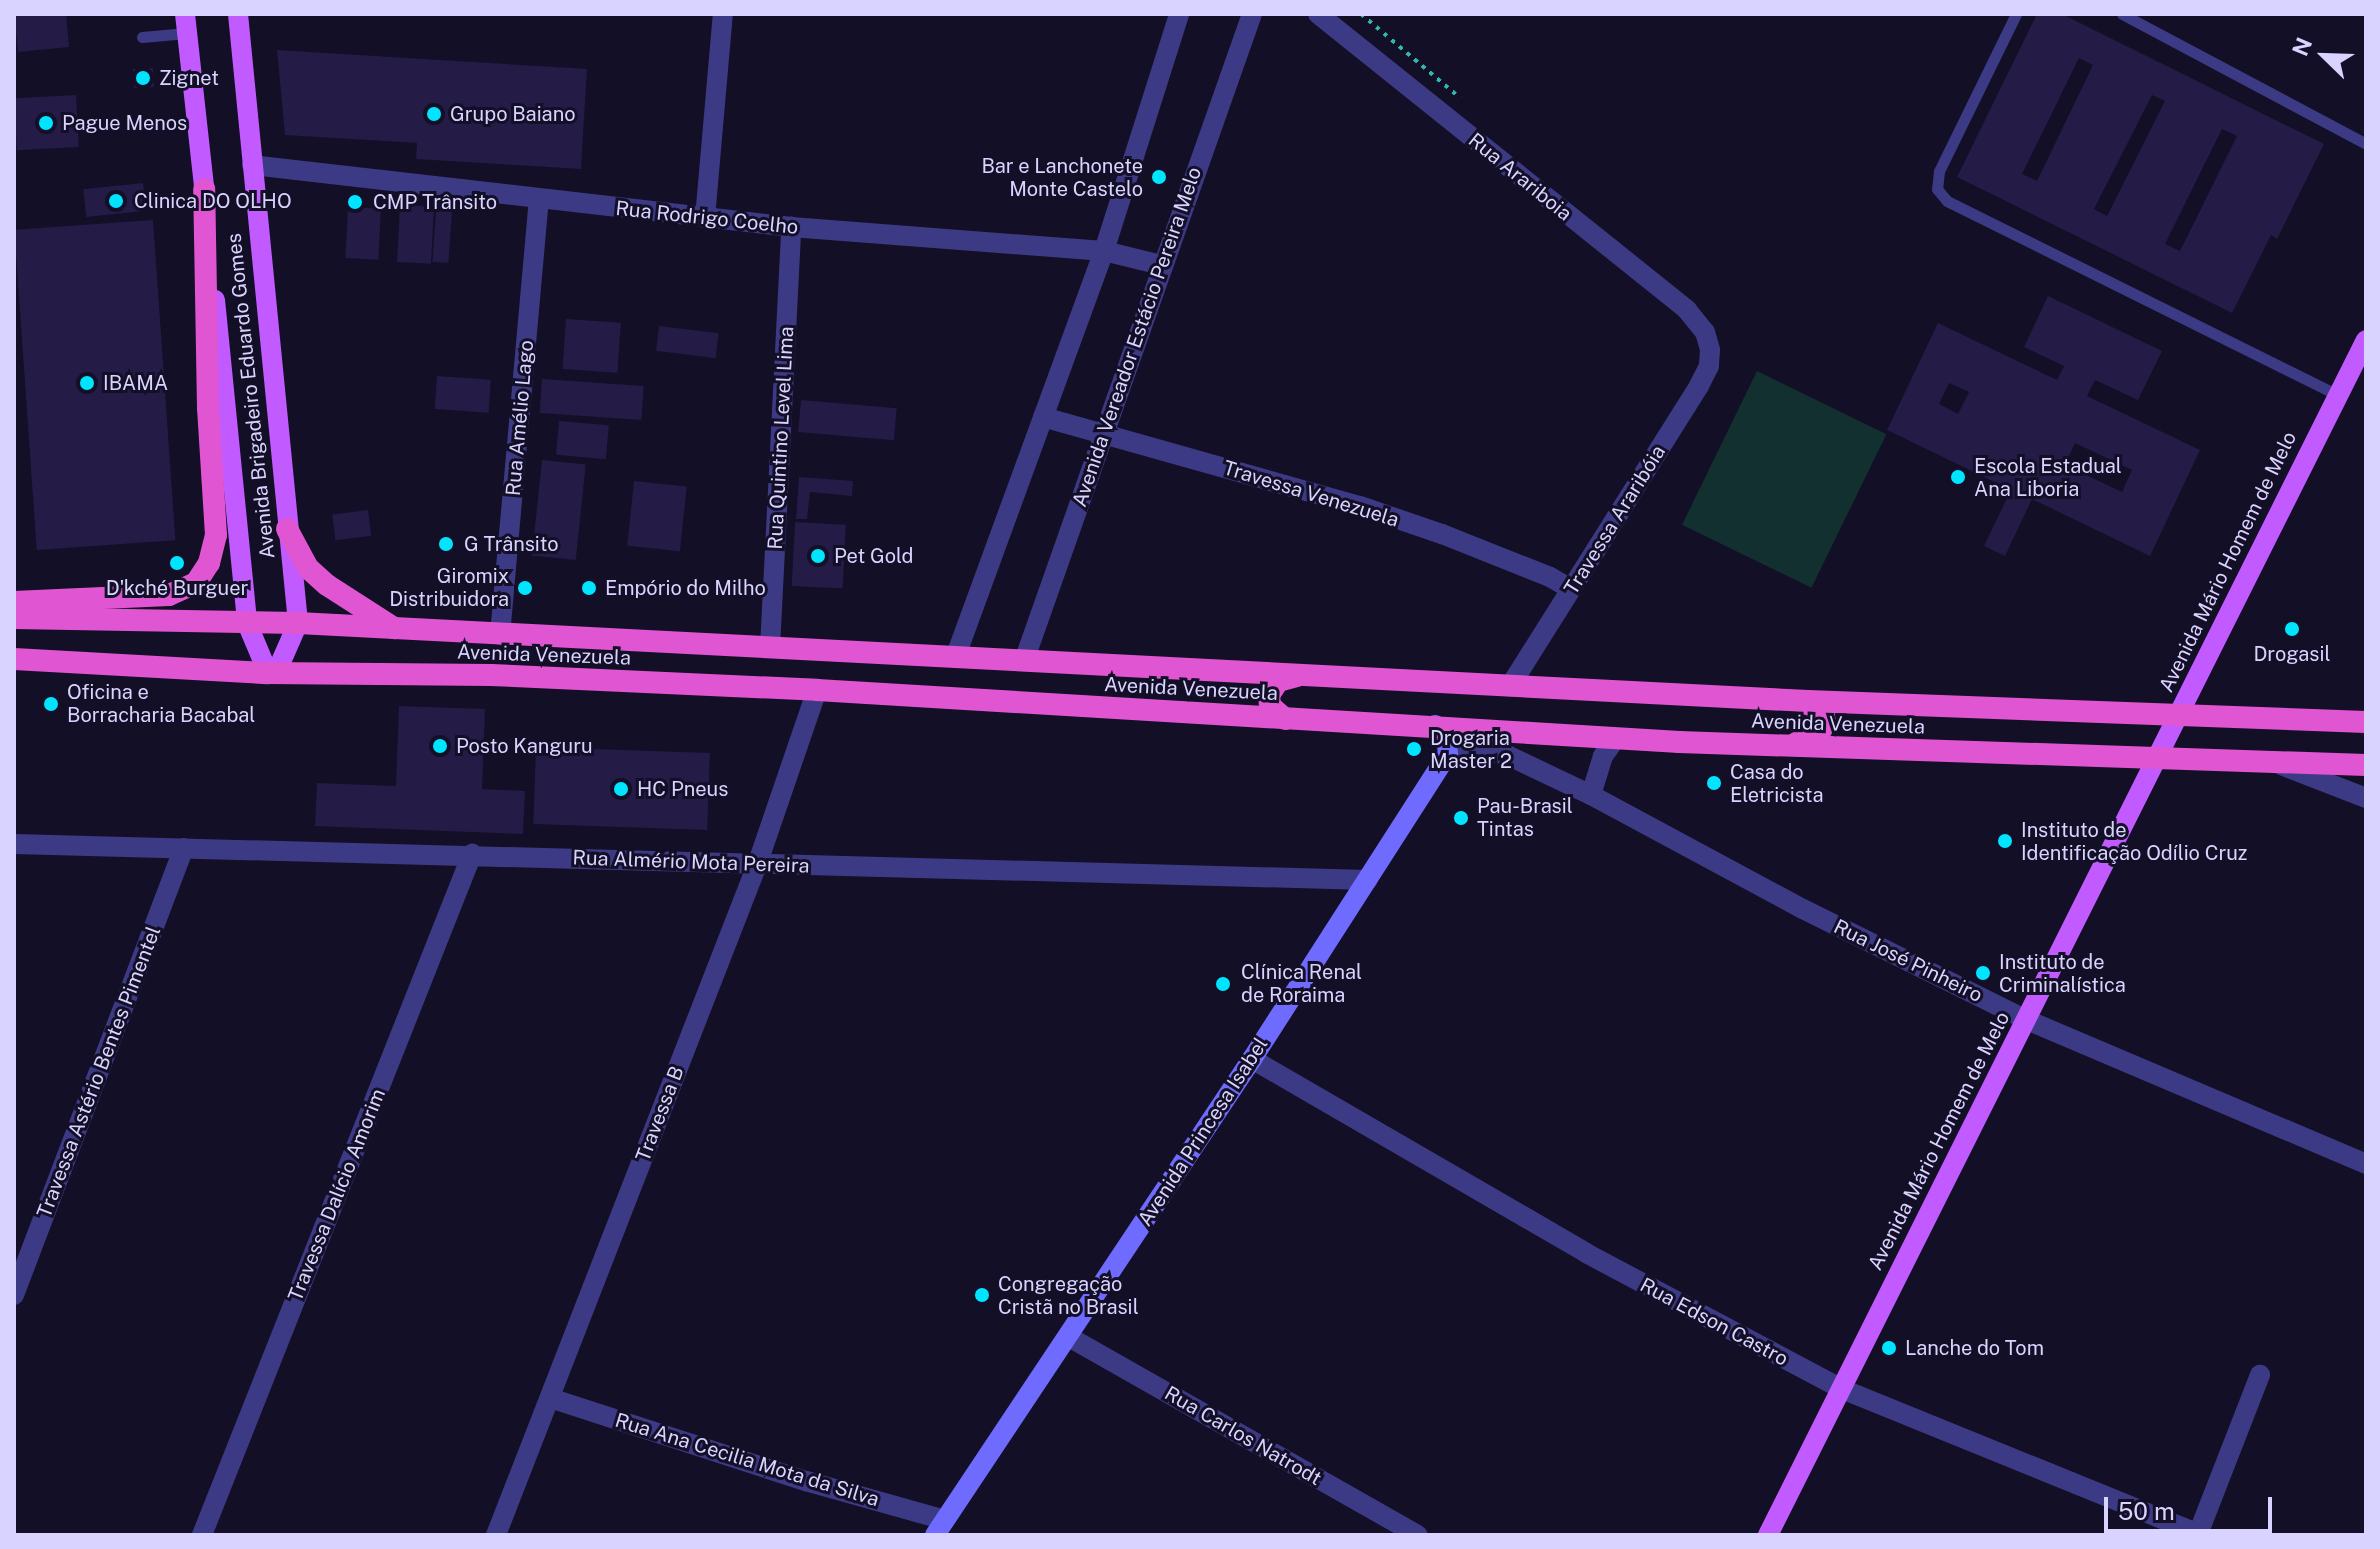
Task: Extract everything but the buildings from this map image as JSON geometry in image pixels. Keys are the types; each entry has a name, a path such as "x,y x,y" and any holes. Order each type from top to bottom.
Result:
{"highway":[{"path":"14,602 169,595 196,583 209,563 216,535 208,408 204,189"},
{"path":"287,529 308,568 327,585 395,629"},
{"name":"Avenida Venezuela","path":"14,618 298,623 1790,700 2366,722"},
{"name":"Avenida Venezuela","path":"14,659 272,673 491,675 817,690 1783,746 2366,765"},
{"path":"1285,719 1270,706 1269,695 1278,681 1302,675"},
{"path":"1783,746 1813,738 1825,723 1823,709 1790,700"}],"main road":[{"name":"Avenida Brigadeiro Eduardo Gomes","path":"238,14 298,623"},
{"name":"Avenida Brigadeiro Eduardo Gomes","path":"186,24 247,623 272,673"},
{"name":"Avenida Mário Homem de Melo","path":"1768,1535 2366,340"},
{"path":"272,673 298,623"},
{"path":"1435,725 1446,738 1448,754"},
{"name":"Avenida Princesa Isabel","path":"940,1528 1252,1059 1448,754"}],"street":[{"path":"705,218 723,14"},
{"path":"955,658 1104,251 1179,14"},
{"name":"Avenida Vereador Estácio Pereira Melo","path":"1024,661 1161,265 1252,14"},
{"name":"Rua Arariboia","path":"1318,14 1687,310 1705,332 1710,350"},
{"name":"Rua Rodrigo Coelho","path":"252,165 539,201 791,227 1104,251 1161,265"},
{"name":"Rua Amélio Lago","path":"500,635 539,201"},
{"name":"Rua Quintino Level Lima","path":"770,648 791,227"},
{"name":"Travessa Araribóia","path":"1510,686 1699,386 1709,366 1710,350"},
{"name":"Travessa Venezuela","path":"1043,417 1360,506 1442,534 1550,577 1571,589"},
{"name":"Travessa B","path":"496,1535 757,865 817,690"},
{"path":"1591,795 1603,756 1616,738"},
{"name":"Rua José Pinheiro","path":"1448,754 1478,749 1507,755 1591,795 1803,909 2027,1020 2366,1164"},
{"path":"2269,761 2366,798"},
{"name":"Rua Almério Mota Pereira","path":"14,844 1368,880"},
{"name":"Travessa Astério Bentes Pimentel","path":"14,1295 184,848"},
{"name":"Travessa Dalício Amorim","path":"202,1535 472,854"},
{"name":"Rua Edson Castro","path":"1252,1059 1586,1253 1842,1389 2200,1534"},
{"name":"Rua Carlos Natrodt","path":"1069,1337 1418,1535"},
{"path":"2200,1534 2260,1375"},
{"name":"Rua Ana Cecilia Mota da Silva","path":"550,1398 940,1528"}],"lane":[{"path":"2016,14 1939,171 1937,189 1947,201 2338,395"},
{"path":"2122,14 2366,144"},
{"path":"142,37 186,24"},
{"path":"145,125 197,122"}],"path":[{"path":"1361,14 1466,104"}],"green space":[{"path":"1757,371 1886,434 1811,588 1682,525"}],"place":[{"name":"Zignet","path":"143,78"},
{"name":"Grupo Baiano","path":"434,114"},
{"name":"Pague Menos","path":"46,123"},
{"name":"Bar e Lanchonete Monte Castelo","path":"1159,177"},
{"name":"Clinica DO OLHO","path":"116,201"},
{"name":"CMP Trânsito","path":"355,202"},
{"name":"IBAMA","path":"87,383"},
{"name":"Escola Estadual Ana Liboria","path":"1958,477"},
{"name":"G Trânsito","path":"446,544"},
{"name":"Pet Gold","path":"818,556"},
{"name":"D'kché Burguer","path":"177,563"},
{"name":"Giromix Distribuidora","path":"525,588"},
{"name":"Empório do Milho","path":"589,588"},
{"name":"Drogasil","path":"2292,629"},
{"name":"Oficina e Borracharia Bacabal","path":"51,704"},
{"name":"Posto Kanguru","path":"440,746"},
{"name":"Drogaria Master 2","path":"1414,749"},
{"name":"Casa do Eletricista","path":"1714,783"},
{"name":"HC Pneus","path":"621,789"},
{"name":"Pau-Brasil Tintas","path":"1461,818"},
{"name":"Instituto de Identificação Odílio Cruz","path":"2005,841"},
{"name":"Instituto de Criminalística","path":"1983,973"},
{"name":"Clínica Renal de Roraima","path":"1223,984"},
{"name":"Congregação Cristã no Brasil","path":"982,1295"},
{"name":"Lanche do Tom","path":"1889,1348"}]}
